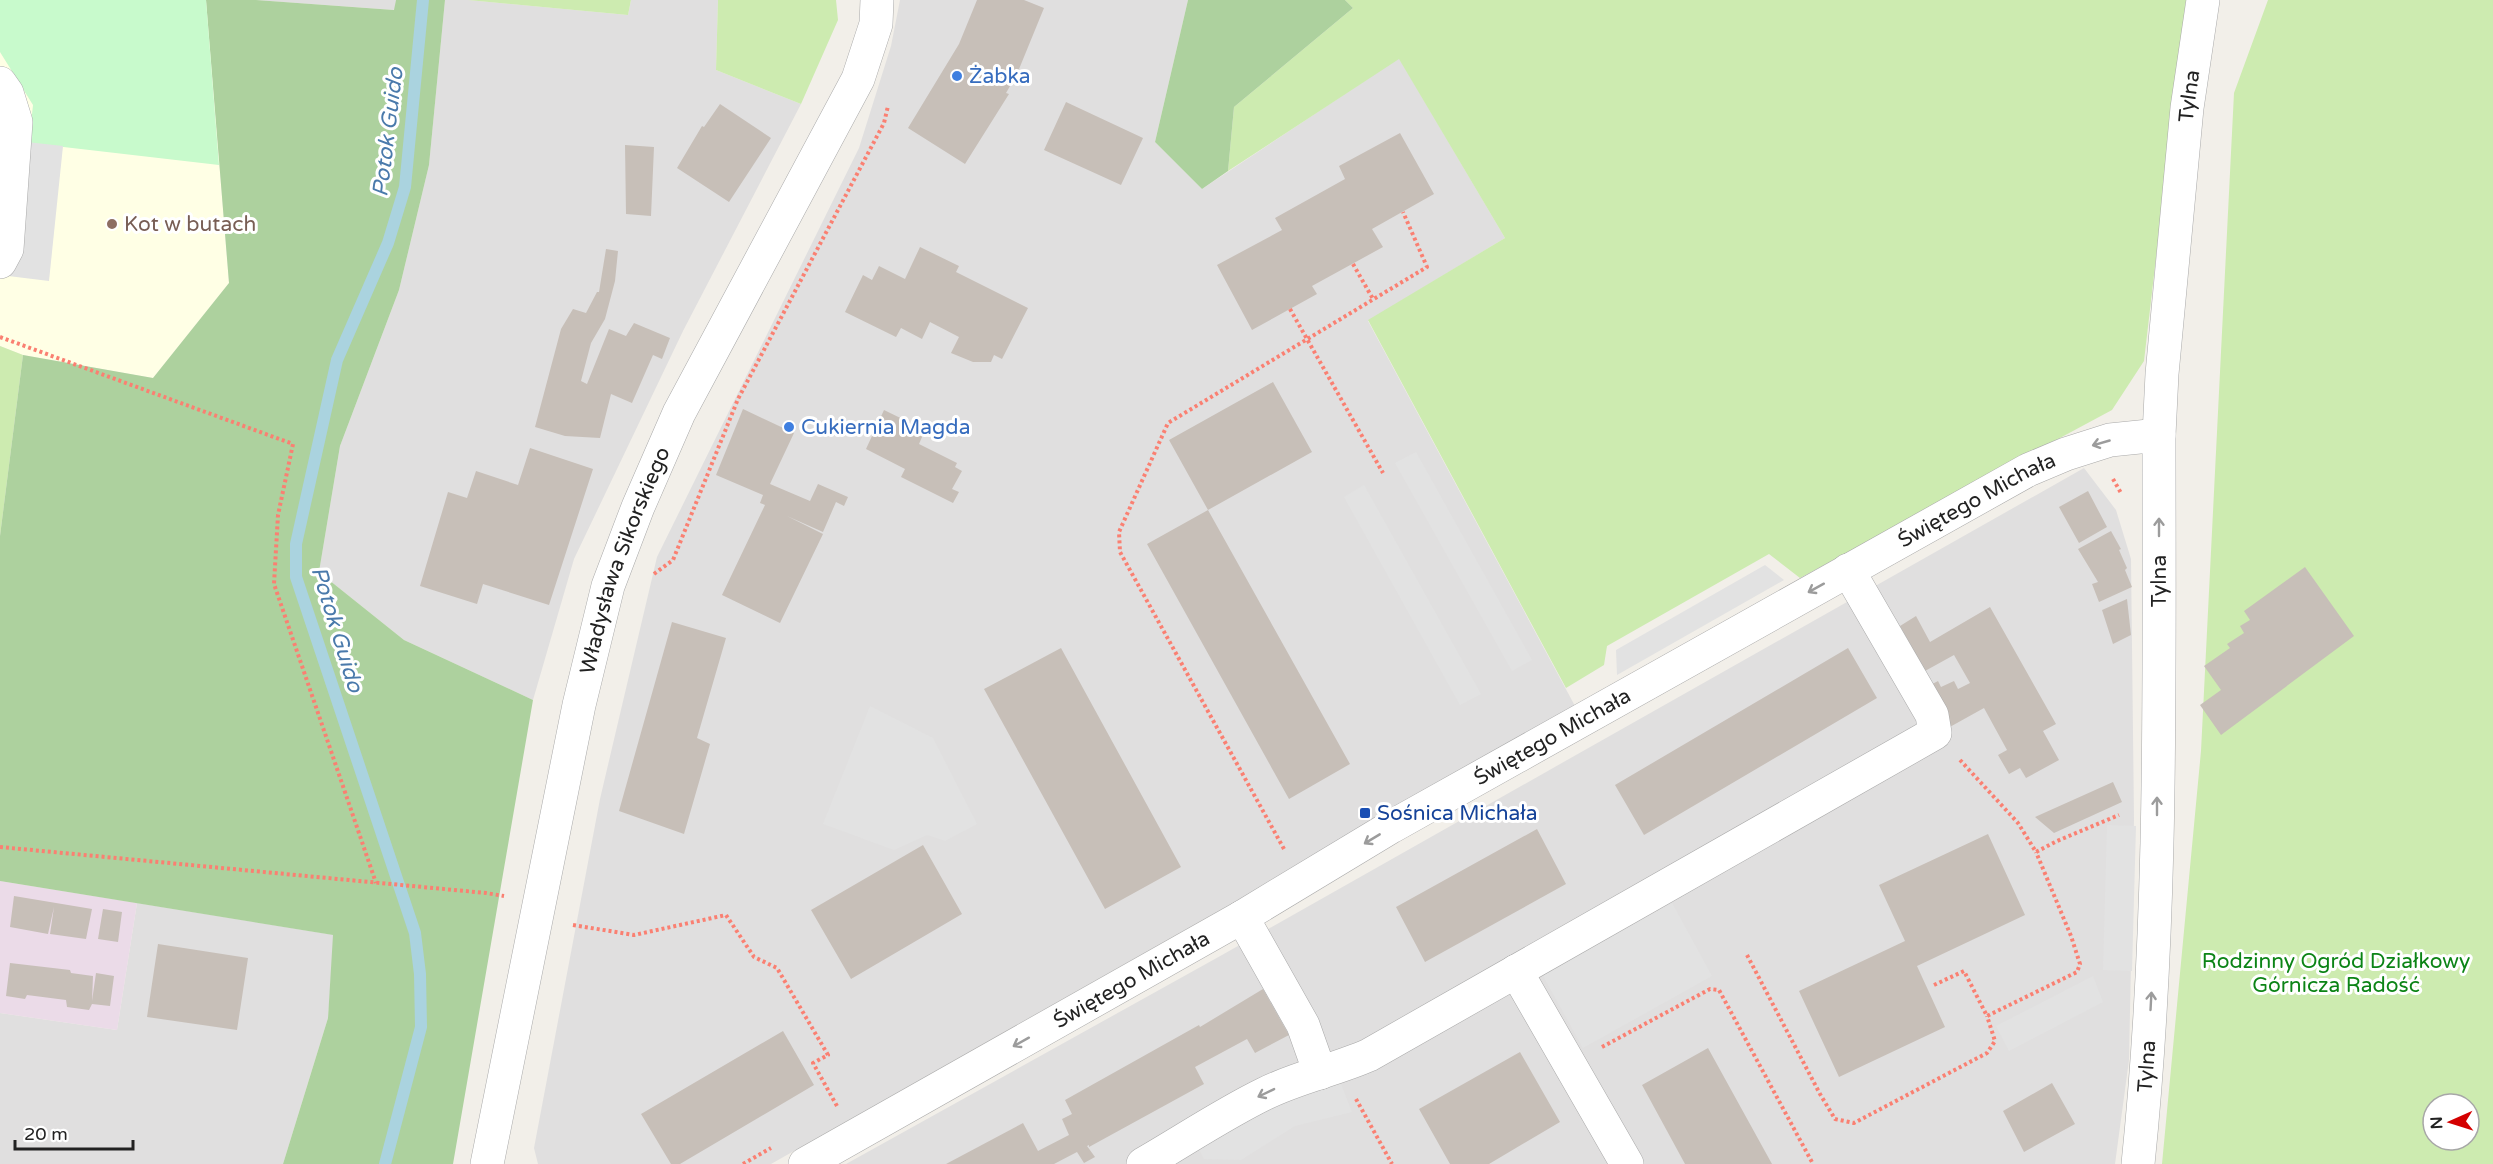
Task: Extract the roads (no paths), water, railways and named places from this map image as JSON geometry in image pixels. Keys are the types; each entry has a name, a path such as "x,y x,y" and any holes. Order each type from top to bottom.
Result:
{"street":[{"name":"Władysława Sikorskiego","path":"487,1164 579,705 608,586 638,507 679,413 858,79 876,24 877,0"},
{"name":"Tylna","path":"2138,1164 2146,1084 2156,919 2159,435 2162,374 2187,108 2203,0"},
{"path":"0,83 7,93 16,122 7,249 0,261"},
{"name":"Świętego Michała","path":"805,1164 1242,917 1391,827 2028,470 2066,454 2110,441 2159,435"},
{"path":"1143,1164 1263,1094 1294,1080 1330,1070 1369,1054 1935,733 1932,715 1848,570"},
{"path":"1242,917 1330,1070"},
{"path":"1516,971 1627,1164"}],"waterway":[{"name":"Potok Guido","path":"385,1164 421,1027 420,974 415,933 296,577 296,544 337,360 388,243 405,187 423,0"}],"place":[{"name":"Żabka","path":"957,76"},
{"name":"Kot w butach","path":"112,224"},
{"name":"Cukiernia Magda","path":"789,427"},
{"name":"Sośnica Michała","path":"1365,813"}],"park label":[{"name":"Rodzinny Ogród Działkowy Górnicza Radość","path":"2336,973"}]}
